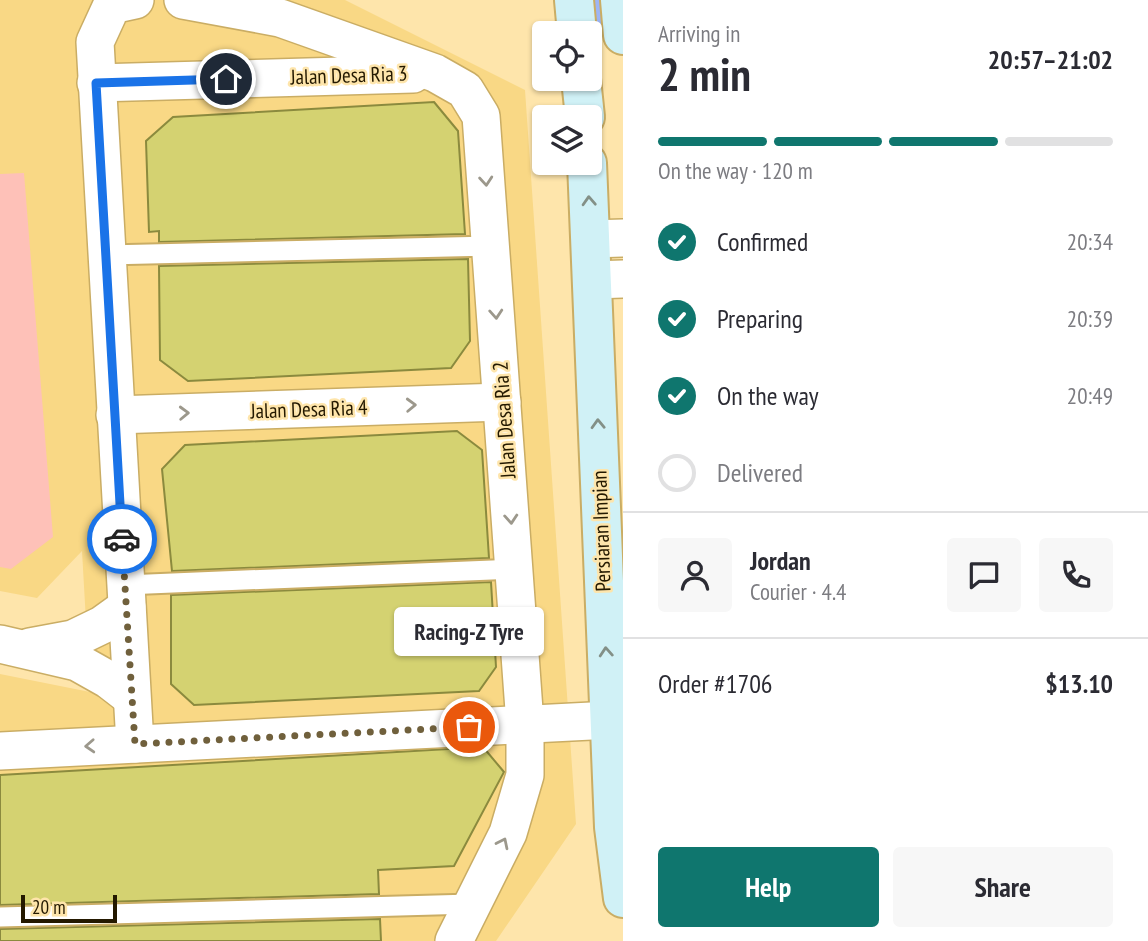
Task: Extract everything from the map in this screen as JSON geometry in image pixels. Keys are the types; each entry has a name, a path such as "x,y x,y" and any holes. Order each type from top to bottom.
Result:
{"street":[{"path":"135,0 112,5 96,42 96,83 135,744"},
{"path":"183,0 280,18 435,73"},
{"path":"574,0 576,21"},
{"path":"620,0 623,35"},
{"name":"Jalan Desa Ria 3","path":"96,83 435,73"},
{"name":"Jalan Desa Ria 2","path":"435,73 465,90 481,116 525,724 525,775 508,833 454,941"},
{"name":"Persiaran Impian","path":"590,175 607,239 604,619 619,719 614,827 623,898"},
{"name":"Jalan Desa Ria 4","path":"115,415 502,402"},
{"path":"11,646 74,639 102,625 126,596"},
{"path":"11,646 77,662 109,680 131,697"},
{"path":"0,751 619,719"}],"lane":[{"path":"106,255 492,246"},
{"path":"126,596 514,569"},
{"path":"0,917 472,904"}],"shaded area":[{"path":"0,0 345,0 525,90 576,824 496,941 0,941 0,674 90,692 82,551 37,598 0,591"},
{"path":"24,173 53,537 11,569 0,567 0,174"}],"building":[{"path":"434,102 458,131 465,234 159,242 159,231 149,232 146,141 173,117"},
{"path":"468,259 470,341 451,368 188,381 160,360 159,266"},
{"path":"457,431 482,450 489,558 172,571 162,469 185,445"},
{"path":"491,582 496,667 479,691 194,705 171,684 171,595"},
{"path":"483,747 504,772 454,866 378,870 379,894 0,905 0,775"},
{"path":"380,919 381,941 0,941 0,929"}],"waterway":[{"path":"594,0 623,14"}],"way so far":[{"path":"122,539 135,744 469,727"}],"place":[{"name":"Racing-Z Tyre","path":"469,727"}],"route":[{"path":"122,539 96,83 226,79"}]}
